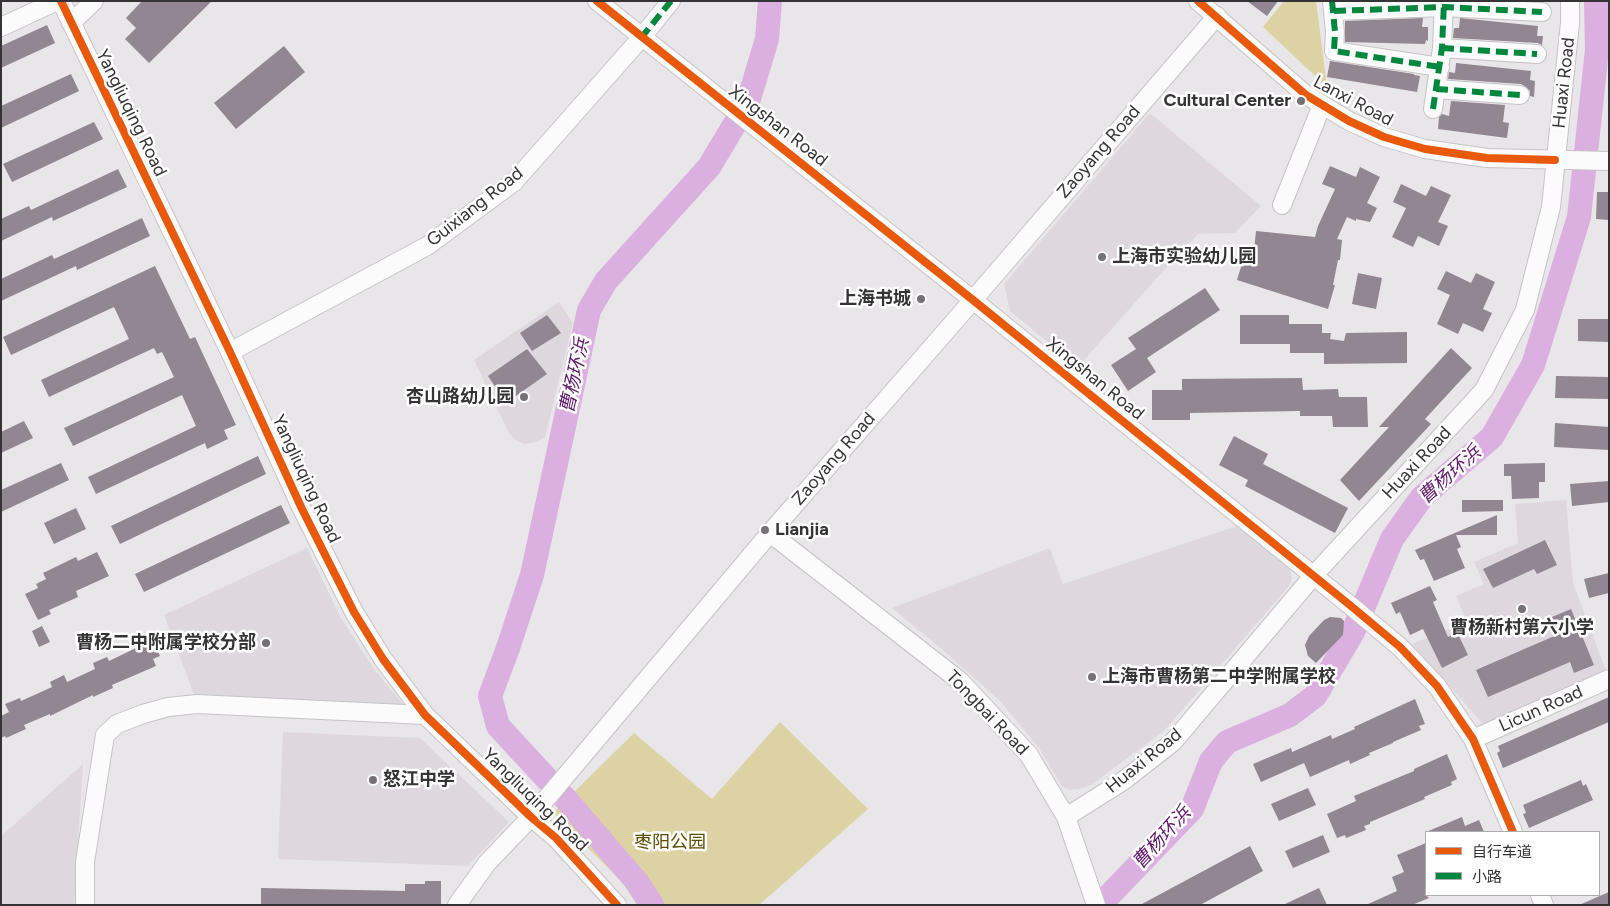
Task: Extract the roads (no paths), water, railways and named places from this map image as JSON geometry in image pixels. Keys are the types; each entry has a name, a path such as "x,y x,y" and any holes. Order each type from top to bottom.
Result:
{"street":[{"path":"1,27 57,1"},
{"name":"Yangliuqing Road","path":"61,1 230,352 302,509 354,612 383,659 425,715 531,817 556,838 617,905"},
{"path":"71,23 94,1"},
{"name":"Xingshan Road","path":"597,1 641,38 973,300 1314,575 1400,647 1437,686 1472,739 1513,831"},
{"name":"Guixiang Road","path":"230,352 427,246 514,182 641,38 671,1"},
{"name":"Lanxi Road","path":"1198,1 1306,95 1350,121 1384,137 1424,149 1487,158 1608,161"},
{"name":"Huaxi Road","path":"1066,817 1123,781 1174,742 1314,575 1484,390 1525,310 1564,160 1570,1"},
{"path":"1433,109 1440,68 1444,4"},
{"path":"1440,68 1334,51 1333,6 1444,4 1542,12"},
{"name":"Zaoyang Road","path":"457,905 487,863 531,817 770,532 973,300 1217,16"},
{"path":"1442,48 1537,54"},
{"path":"1436,89 1520,95"},
{"path":"1282,205 1322,104"},
{"name":"Tongbai Road","path":"770,532 960,680 1029,755 1066,817 1094,899"},
{"name":"Licun Road","path":"1472,739 1609,679"},
{"path":"85,905 85,862 105,735 118,724 168,708 197,704 425,715"}],"waterway":[{"name":"曹杨环浜","path":"547,779 498,726 490,696 532,575 589,310 606,281 709,167 748,102 767,39 770,1"},
{"name":"曹杨环浜","path":"1100,905 1192,809 1211,761 1227,742 1290,715 1315,696 1353,632 1392,539 1422,497 1492,437 1533,365 1579,217 1597,50 1596,1"},
{"name":"曹杨环浜","path":"564,797 637,882 652,905"}],"place":[{"name":"Cultural Center","path":"1301,101"},
{"name":"上海市实验幼儿园","path":"1102,257"},
{"name":"上海书城","path":"921,299"},
{"name":"杏山路幼儿园","path":"524,397"},
{"name":"Lianjia","path":"765,530"},
{"name":"曹杨新村第六小学","path":"1522,609"},
{"name":"曹杨二中附属学校分部","path":"266,643"},
{"name":"上海市曹杨第二中学附属学校","path":"1092,677"},
{"name":"怒江中学","path":"373,780"}],"park label":[{"name":"枣阳公园","path":"670,843"}]}
